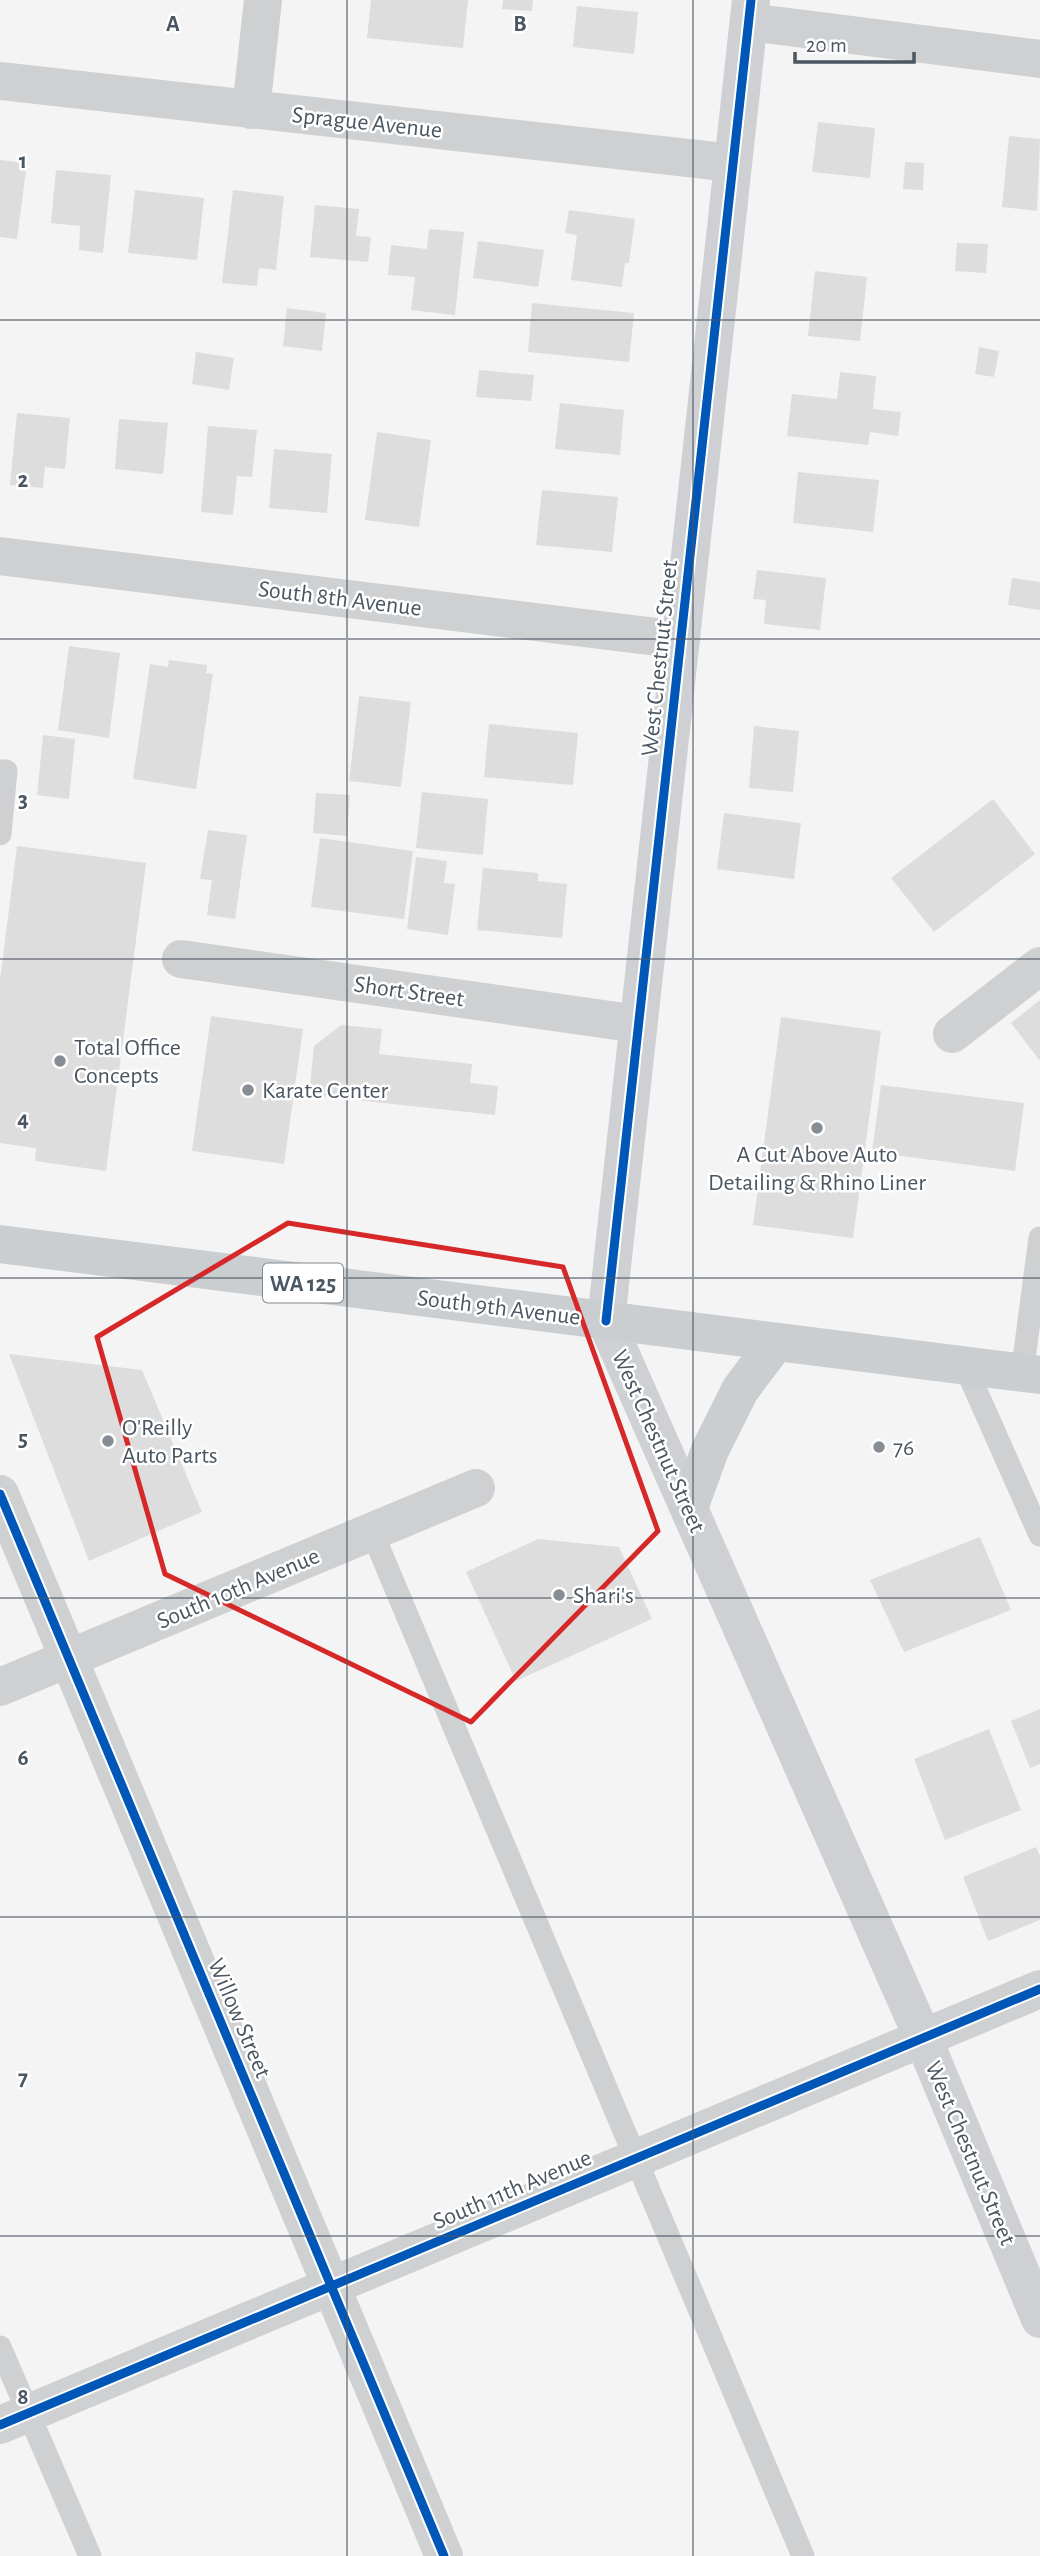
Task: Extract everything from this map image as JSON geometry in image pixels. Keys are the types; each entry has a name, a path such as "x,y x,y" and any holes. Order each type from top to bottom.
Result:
{"main road":[{"name":"West Chestnut Street","path":"750,11 606,1321 923,2038 1040,2319"},
{"name":"South 9th Avenue","path":"0,1244 1031,1375"},
{"path":"689,1508 710,1450 740,1390 776,1342"}],"street":[{"path":"251,110 263,0"},
{"path":"750,11 1040,59"},
{"name":"Sprague Avenue","path":"0,81 733,163"},
{"name":"South 8th Avenue","path":"0,556 681,640"},
{"name":"Short Street","path":"181,959 638,1024"},
{"path":"952,1034 1040,965"},
{"name":"South 10th Avenue","path":"0,1688 476,1488"},
{"name":"Willow Street","path":"0,1494 444,2556"},
{"name":"South 11th Avenue","path":"14,2419 1040,1989"}],"lane":[{"path":"0,771 6,771 0,834"},
{"path":"1031,1375 1040,1238"},
{"path":"965,1366 1040,1535"},
{"path":"372,1532 803,2556"},
{"path":"0,2347 14,2419 90,2556"}],"highlighted area":[{"path":"288,1223 563,1267 658,1531 471,1722 165,1574 97,1337"}],"building":[{"path":"371,0 468,0 463,48 367,38"},
{"path":"503,0 533,0 532,11 502,9"},
{"path":"577,6 638,12 634,54 573,47"},
{"path":"818,122 875,128 870,178 812,172"},
{"path":"1009,136 1040,139 1037,211 1002,207"},
{"path":"0,160 27,163 17,239 0,237"},
{"path":"905,162 924,163 923,190 903,189"},
{"path":"56,170 111,175 103,253 79,250 80,226 51,223"},
{"path":"135,190 204,198 197,260 128,253"},
{"path":"233,190 284,196 276,270 259,268 257,286 222,283"},
{"path":"315,205 359,209 356,236 371,237 368,262 310,257"},
{"path":"569,210 635,219 629,263 625,263 622,287 571,280 577,235 565,233"},
{"path":"429,229 464,232 455,315 411,310 415,277 388,275 391,245 427,249"},
{"path":"478,241 544,250 538,287 473,278"},
{"path":"957,243 988,244 986,273 955,271"},
{"path":"815,271 867,277 860,341 808,336"},
{"path":"532,303 634,313 629,362 528,352"},
{"path":"287,308 326,313 322,351 283,346"},
{"path":"979,347 999,351 994,377 975,374"},
{"path":"196,352 234,358 229,390 192,384"},
{"path":"479,370 534,375 531,401 476,397"},
{"path":"840,372 876,376 873,409 901,412 898,436 870,432 868,445 787,436 792,394 837,399"},
{"path":"560,403 624,410 620,455 555,449"},
{"path":"17,413 70,418 65,469 45,467 43,488 10,485"},
{"path":"119,419 168,423 163,474 115,469"},
{"path":"208,426 257,430 252,477 237,476 233,515 201,512"},
{"path":"377,432 431,440 419,527 365,520"},
{"path":"274,449 332,454 327,513 269,508"},
{"path":"798,472 879,480 873,532 793,523"},
{"path":"542,490 618,497 612,552 536,545"},
{"path":"757,570 826,578 820,630 764,624 766,600 753,599"},
{"path":"1012,578 1040,582 1040,610 1008,605"},
{"path":"69,646 120,653 109,738 58,730"},
{"path":"169,660 207,665 206,673 213,674 196,789 133,779 150,664 168,667"},
{"path":"359,696 411,702 401,787 349,781"},
{"path":"489,724 578,733 573,785 484,777"},
{"path":"754,726 799,731 793,792 749,788"},
{"path":"43,735 75,739 69,799 37,795"},
{"path":"422,792 488,799 483,855 416,848"},
{"path":"316,793 350,795 347,836 313,833"},
{"path":"993,799 1035,854 934,932 891,878"},
{"path":"724,813 801,823 794,879 717,869"},
{"path":"208,830 247,835 235,919 207,915 212,880 200,879"},
{"path":"320,838 413,851 404,919 311,907"},
{"name":"Total Office Concepts","path":"17,846 146,863 106,1171 35,1161 36,1148 0,1143 0,980"},
{"path":"416,857 447,861 444,883 455,884 448,935 407,929"},
{"path":"483,868 538,873 538,881 567,884 562,938 477,930"},
{"path":"1040,1000 1040,1061 1011,1023"},
{"name":"Karate Center","path":"211,1016 303,1029 284,1164 192,1151"},
{"name":"A Cut Above Auto Detailing & Rhino Liner","path":"781,1017 881,1031 853,1238 753,1225"},
{"path":"341,1025 382,1029 379,1054 472,1064 470,1083 498,1086 495,1115 309,1095 314,1046"},
{"path":"881,1085 1024,1103 1015,1171 872,1152"},
{"name":"O'Reilly Auto Parts","path":"9,1354 142,1370 202,1512 89,1561"},
{"path":"980,1537 1011,1610 904,1652 870,1580"},
{"name":"Shari's","path":"538,1539 619,1547 652,1619 516,1681 466,1572"},
{"path":"1040,1709 1040,1764 1030,1768 1011,1721"},
{"path":"989,1729 1021,1810 945,1840 914,1759"},
{"path":"1036,1847 1040,1856 1040,1920 988,1941 963,1877"}],"cycle path":[{"path":"606,1321 751,0"},
{"path":"0,1494 444,2556"},
{"path":"0,2425 1040,1989"}],"place":[{"name":"Total Office Concepts","path":"60,1061"},
{"name":"Karate Center","path":"248,1090"},
{"name":"A Cut Above Auto Detailing & Rhino Liner","path":"817,1128"},
{"name":"O'Reilly Auto Parts","path":"108,1441"},
{"name":"76","path":"879,1447"},
{"name":"Shari's","path":"559,1595"}]}
